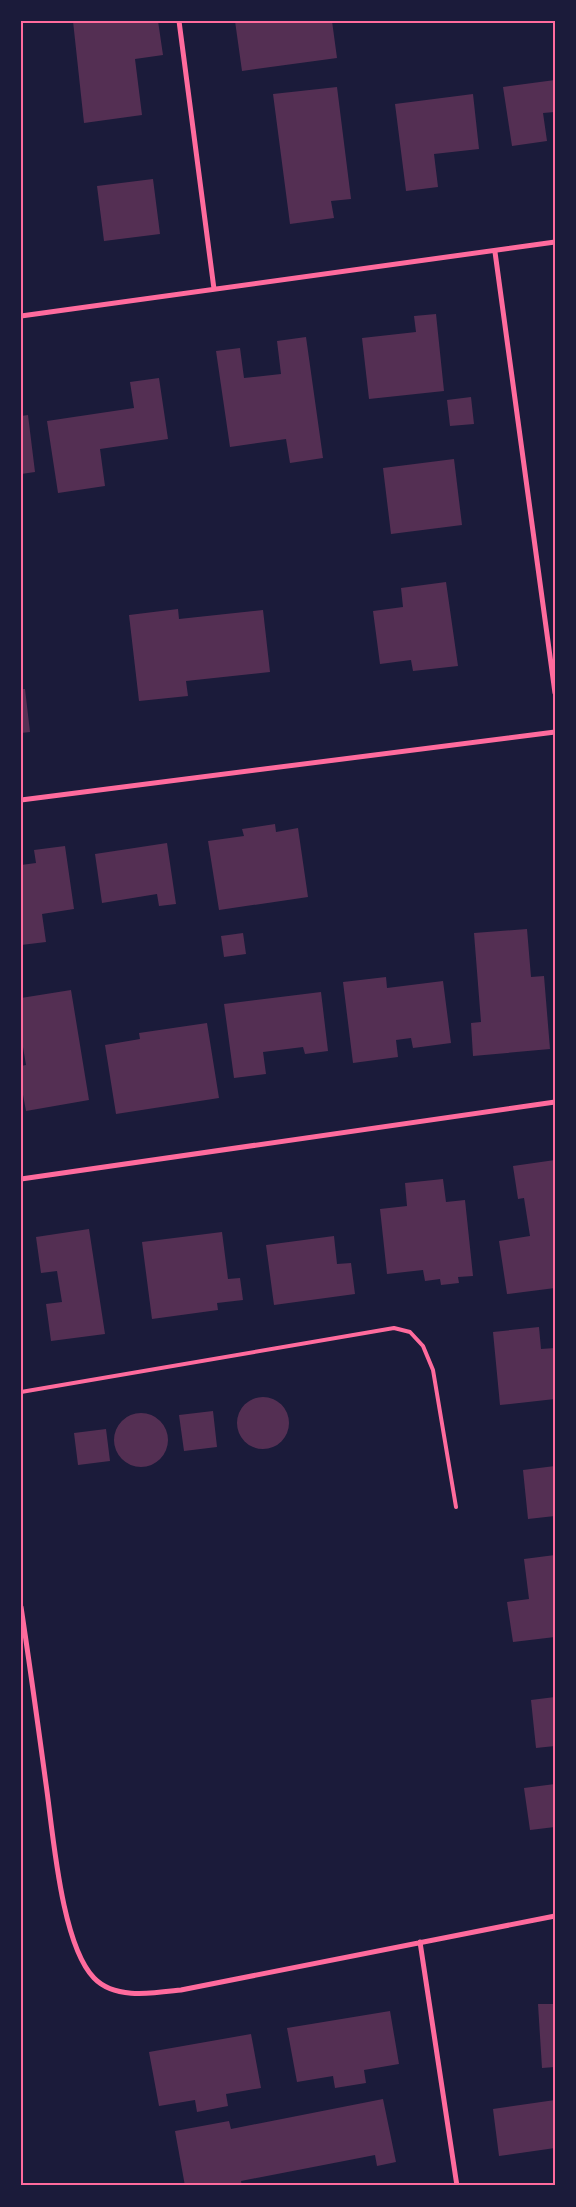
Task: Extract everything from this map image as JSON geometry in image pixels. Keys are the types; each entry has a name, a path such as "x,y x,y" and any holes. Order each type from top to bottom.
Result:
{"street":[{"path":"179,21 214,289"},
{"path":"21,316 495,252 555,242"},
{"path":"495,252 555,693"},
{"path":"21,800 555,732"},
{"path":"21,1179 555,1102"},
{"path":"21,1607 64,1905 78,1949 93,1978 107,1988 126,1993 181,1990 555,1916"},
{"path":"420,1942 457,2186"}],"lane":[{"path":"21,1392 394,1328 410,1332 423,1346 433,1370 456,1507"}],"building":[{"path":"73,21 158,21 163,55 135,59 142,115 84,123"},
{"path":"235,21 332,21 337,58 242,71"},
{"path":"555,80 555,112 543,113 547,141 512,146 503,87"},
{"path":"337,87 351,199 331,201 334,218 290,224 273,94"},
{"path":"473,94 479,149 434,154 438,187 406,191 395,104"},
{"path":"153,179 160,234 104,241 97,186"},
{"path":"436,314 444,391 369,399 362,338 416,332 414,316"},
{"path":"306,337 323,458 290,463 286,439 230,447 216,351 240,348 244,378 281,374 277,341"},
{"path":"159,378 168,439 100,449 105,486 58,493 47,421 134,408 130,382"},
{"path":"471,397 474,424 450,426 447,400"},
{"path":"28,415 35,472 21,474 21,416"},
{"path":"454,459 462,525 391,534 383,468"},
{"path":"446,582 458,666 413,671 411,660 380,664 373,611 403,607 401,588"},
{"path":"178,609 179,619 263,610 270,672 186,681 188,696 139,701 129,615"},
{"path":"21,689 25,689 30,732 21,733"},
{"path":"275,824 276,832 298,828 308,897 219,910 208,841 244,836 242,829"},
{"path":"167,843 176,904 159,906 157,894 102,903 95,854"},
{"path":"65,846 74,909 42,914 46,942 21,945 21,865 36,863 34,850"},
{"path":"527,929 531,977 544,976 550,1049 473,1056 471,1023 481,1022 474,933"},
{"path":"243,933 246,954 224,957 221,936"},
{"path":"386,977 387,988 443,981 451,1043 413,1048 411,1038 396,1040 398,1057 353,1063 343,982"},
{"path":"71,990 89,1100 26,1111 21,1084 21,1066 26,1065 21,1035 21,998"},
{"path":"321,992 328,1051 305,1054 303,1047 263,1052 266,1074 234,1078 224,1004"},
{"path":"207,1023 219,1098 116,1114 105,1045 140,1039 139,1033"},
{"path":"555,1160 555,1288 507,1294 499,1241 530,1236 524,1198 518,1199 513,1166"},
{"path":"443,1179 446,1202 465,1200 473,1276 458,1277 459,1283 441,1285 440,1279 425,1281 423,1270 387,1274 380,1209 407,1206 405,1183"},
{"path":"89,1229 105,1334 51,1341 46,1304 62,1302 57,1271 41,1273 36,1237"},
{"path":"222,1232 228,1279 240,1278 243,1300 217,1303 218,1310 152,1319 142,1242"},
{"path":"334,1236 337,1264 351,1263 355,1294 274,1305 266,1245"},
{"path":"539,1327 541,1349 555,1348 555,1399 500,1405 493,1332"},
{"path":"258,1397 268,1397 282,1404 289,1418 289,1428 282,1442 268,1449 258,1449 248,1445 241,1438 237,1428 237,1418 241,1408 248,1401"},
{"path":"213,1411 217,1447 184,1451 179,1415"},
{"path":"141,1413 160,1421 168,1440 160,1459 141,1467 122,1459 114,1440 122,1421"},
{"path":"106,1429 110,1461 78,1465 74,1433"},
{"path":"555,1466 555,1516 528,1519 523,1470"},
{"path":"555,1555 555,1637 513,1642 507,1602 529,1599 524,1559"},
{"path":"555,1697 555,1746 536,1748 531,1700"},
{"path":"555,1784 555,1827 530,1830 524,1788"},
{"path":"538,2004 555,2004 555,2067 542,2068"},
{"path":"390,2011 399,2064 364,2070 366,2083 335,2088 333,2076 297,2082 287,2028"},
{"path":"251,2034 261,2088 226,2094 228,2106 197,2112 195,2100 159,2106 149,2052"},
{"path":"383,2099 396,2162 377,2166 375,2155 241,2181 242,2186 185,2186 175,2131 229,2121 231,2129"},
{"path":"555,2100 555,2148 499,2156 493,2109"}]}
